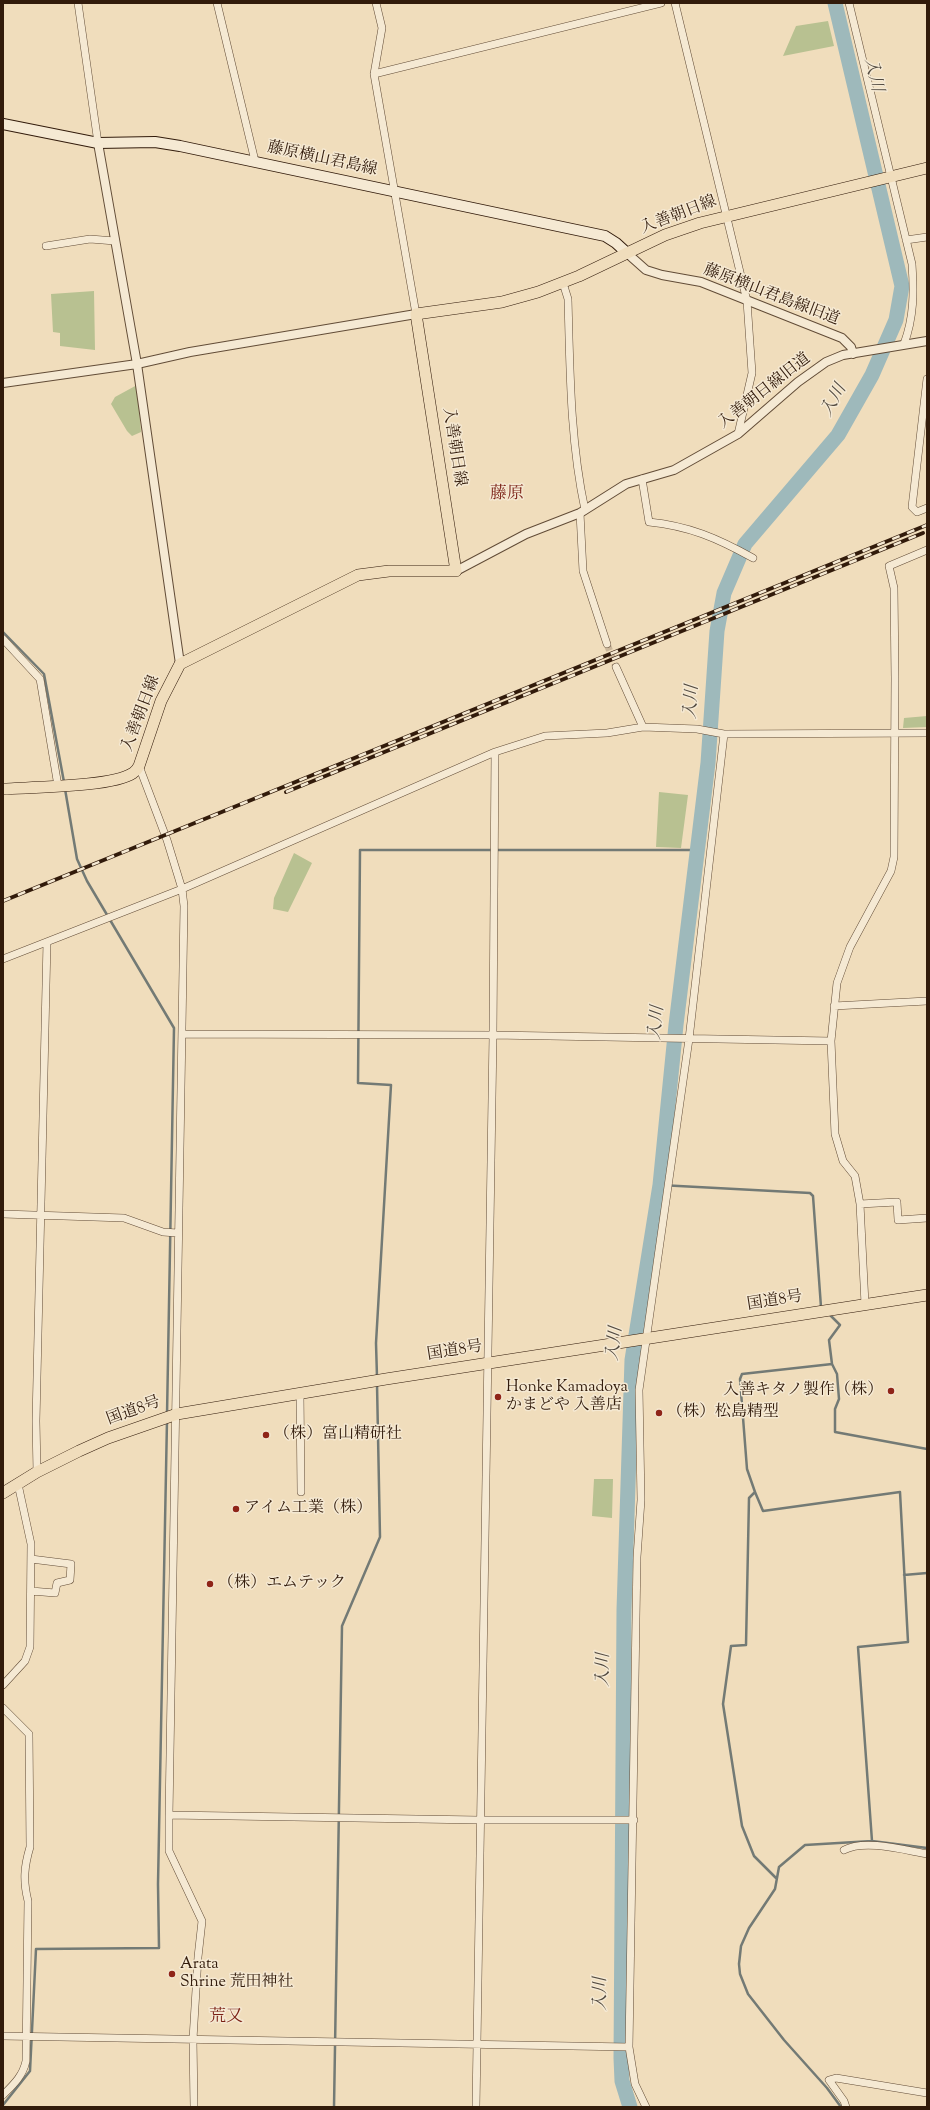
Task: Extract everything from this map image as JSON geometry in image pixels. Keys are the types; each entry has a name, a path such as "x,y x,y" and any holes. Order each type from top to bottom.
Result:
{"main road":[{"name":"藤原横山君島線","path":"3,124 98,143 156,142 255,161 604,236 616,243 628,254"},
{"name":"入善朝日線","path":"3,789 58,786 114,780 134,773 139,766 161,701 180,664 358,575 389,571 456,571 416,314 502,302 563,283 628,254 665,235 726,215 927,168"},
{"name":"国道8号","path":"3,1493 37,1472 108,1438 177,1414 487,1363 927,1294"}],"street":[{"path":"78,3 98,143 137,364 180,664"},
{"path":"217,3 255,161"},
{"path":"3,383 137,364 190,352 416,314 405,245 393,191 374,74 382,28 376,3"},
{"path":"374,74 661,3"},
{"path":"675,3 747,301 752,373 738,434"},
{"path":"849,3 912,264 915,295 910,328 901,345"},
{"path":"906,240 927,237"},
{"path":"46,246 90,239 115,241"},
{"name":"藤原横山君島線旧道","path":"628,254 646,270 662,275 701,282 842,338 851,347 853,354"},
{"path":"563,283 568,299 572,410 576,470 582,511 584,571 607,644"},
{"name":"入善朝日線旧道","path":"456,571 526,534 582,511 626,484 674,470 738,434 817,368 843,356 927,341"},
{"path":"927,379 912,507 917,512 927,508"},
{"path":"642,479 649,522 672,524 693,530 713,537 753,558"},
{"path":"865,1304 860,1204 855,1176 843,1161 835,1134 831,1041 837,983 850,947 891,871 894,857 894,588 889,566 927,550"},
{"path":"3,639 40,678 58,786"},
{"path":"616,667 642,727"},
{"path":"3,959 182,889 495,752 545,736 607,733 642,727 697,729 724,734 927,733"},
{"path":"646,2107 635,2084 629,2047 632,1820 638,1557 641,1500 639,1390 644,1346 648,1338 689,1039 724,734"},
{"path":"476,2107 479,1820 493,1035 495,752"},
{"path":"139,766 167,840 182,889 184,906 177,1233 175,1382 177,1414 172,1569 169,1851 202,1920 193,2039 194,2107"},
{"path":"37,1472 36,1421 47,942"},
{"path":"834,1006 927,1001"},
{"path":"182,1034 493,1035 831,1041"},
{"path":"860,1204 897,1202 898,1220 927,1218"},
{"path":"3,1214 41,1214 124,1218 163,1232 177,1233"},
{"path":"300,1393 301,1492"},
{"path":"3,1685 25,1661 30,1647 31,1544 18,1484"},
{"path":"31,1559 71,1564 70,1580 57,1582 55,1593 31,1591"},
{"path":"3,1708 29,1734 30,1847 24,1864 24,1885 28,1901 28,2036 24,2069 18,2079 3,2095"},
{"path":"169,1814 479,1820 632,1820"},
{"path":"844,1850 850,1847 869,1845 927,1854"},
{"path":"3,2036 629,2047"},
{"path":"846,2107 844,2101 829,2080 836,2078 927,2093"}],"green space":[{"path":"828,21 834,46 783,56 796,26"},
{"path":"94,291 95,350 60,346 60,333 53,332 51,294"},
{"path":"137,385 141,432 132,436 127,431 111,404 115,397"},
{"path":"927,716 927,727 903,728 904,718"},
{"path":"659,792 688,795 681,848 656,847"},
{"path":"294,853 312,863 288,912 273,909 274,898"},
{"path":"594,1479 613,1479 612,1518 592,1516"}],"waterway":[{"name":"入川","path":"630,2107 622,2081 621,2058 624,1610 632,1360 660,1185 676,1025 708,763 717,631 724,593 745,544 838,435 872,375 896,320 902,286 835,3"},
{"path":"3,632 44,674 64,782"},
{"path":"65,789 77,859 87,881 174,1028 167,1415"},
{"path":"377,1377 376,1343 391,1085 358,1083 360,850 697,850"},
{"path":"660,1185 810,1193 813,1196 821,1307 823,1308"},
{"path":"828,1313 840,1325 829,1340 832,1364 837,1374 839,1399 835,1409 835,1432 927,1449"},
{"path":"776,1878 754,1856 742,1826 723,1704 731,1646 746,1645 749,1498 755,1492 747,1469 740,1379 742,1374 832,1364"},
{"path":"334,2107 342,1626 380,1537 377,1384"},
{"path":"3,2105 30,2071 36,1949 159,1948 158,1884 167,1420"},
{"path":"755,1492 763,1511 900,1492 908,1642 858,1647 872,1841"},
{"path":"904,1575 927,1573"},
{"path":"841,2107 827,2088 784,2040 748,1994 740,1974 739,1964 741,1946 749,1928 775,1889 779,1867 805,1845 872,1841 927,1848"}],"tunnel":[{"path":"607,644 616,667"}],"railway":[{"path":"3,901 927,525"},
{"path":"286,792 923,533"}],"place":[{"name":"入善キタノ製作（株）","path":"891,1391"},
{"name":"Honke Kamadoya かまどや 入善店","path":"498,1397"},
{"name":"（株）松島精型","path":"659,1413"},
{"name":"（株）富山精研社","path":"266,1435"},
{"name":"アイム工業（株）","path":"236,1509"},
{"name":"（株）エムテック","path":"210,1584"},
{"name":"Arata Shrine 荒田神社","path":"172,1974"}],"district":[{"name":"藤原","path":"507,495"},
{"name":"荒又","path":"226,2018"}]}
